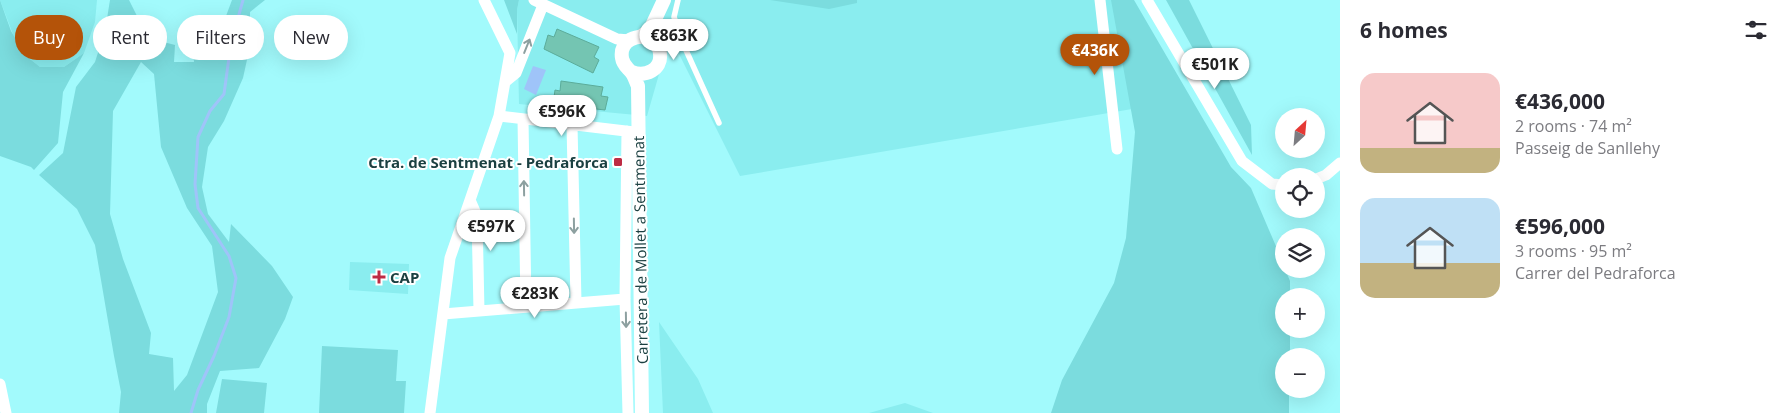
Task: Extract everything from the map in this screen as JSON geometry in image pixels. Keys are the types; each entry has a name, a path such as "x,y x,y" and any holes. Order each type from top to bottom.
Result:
{"street":[{"path":"430,413 450,258 499,116 510,53 484,0"},
{"path":"639,73 625,66 622,58 664,0"},
{"path":"1100,0 1117,149"},
{"path":"1147,0 1242,161 1272,184 1275,184"},
{"path":"505,82 516,72 538,2 635,39"},
{"name":"Carretera de Mollet a Sentmenat","path":"628,413 625,299 633,132 639,73 654,70 659,63 661,54 658,46 635,39"},
{"path":"499,116 633,132"},
{"path":"523,119 526,307"},
{"path":"572,125 576,302"},
{"name":"Carretera de Mollet a Sentmenat","path":"633,132 642,413"},
{"path":"1325,175 1340,162"},
{"path":"470,200 477,216 478,311"},
{"path":"443,314 625,299"},
{"path":"0,384 6,413"}],"lane":[{"path":"678,0 674,17 685,48 719,122"}],"shaded area":[{"path":"0,0 97,0 96,15 93,15 93,28 83,54 83,15 15,15 15,39"},
{"path":"0,0 15,38 15,60 31,60 40,67 64,67 74,60 80,60 63,92 58,143 34,170 31,167 0,156"},
{"path":"110,0 129,0 136,15 108,15"},
{"path":"232,0 265,0 250,12 250,15 226,15"},
{"path":"504,0 519,0 517,34"},
{"path":"519,0 1114,0 1132,109 740,176 670,36 647,116 519,104 517,10"},
{"path":"770,0 857,0 857,3 829,9"},
{"path":"1111,0 1134,0 1231,167 1251,188 1275,244 1275,278 1289,278 1290,281 1290,288 1275,288 1275,338 1290,338 1290,348 1275,348 1275,398 1289,398 1289,413 1051,413 1062,380 1114,283 1126,238 1135,132"},
{"path":"1166,0 1189,0 1251,125 1252,155"},
{"path":"167,43 175,45 174,62 247,60 243,78 224,121 208,147 202,187 208,214 229,242 231,224 272,266 293,297 285,319 259,368 220,371 207,404 207,413 119,413 121,392 95,245 77,209 39,175 63,153 76,87 96,60 167,60","holes":["141,62 154,74 161,147 187,208 212,246 218,292 187,375 174,391 173,358 149,354 151,333 123,259 110,214 113,111"]},
{"path":"31,60 74,60 64,67 40,67"},
{"path":"533,66 546,70 536,95 524,89"},
{"name":"CAP","path":"350,262 409,264 408,294 349,290"},
{"path":"659,322 698,379 713,413 663,413"},
{"path":"322,346 398,350 396,381 406,381 404,413 319,413"},
{"path":"222,379 267,383 264,413 216,413"},
{"path":"905,403 933,413 869,413"}],"building":[{"path":"557,29 599,47 594,57 599,60 593,73 544,49 548,35 554,37"},
{"path":"561,81 603,87 601,96 608,97 605,110 553,104 555,90 560,91"}],"waterway":[{"path":"191,413 198,390 229,317 236,278 229,256 198,208 195,184 198,137 210,111 224,94 231,43 243,0"}],"place":[{"name":"Ctra. de Sentmenat - Pedraforca","path":"618,162"},
{"name":"CAP","path":"379,277"}]}
